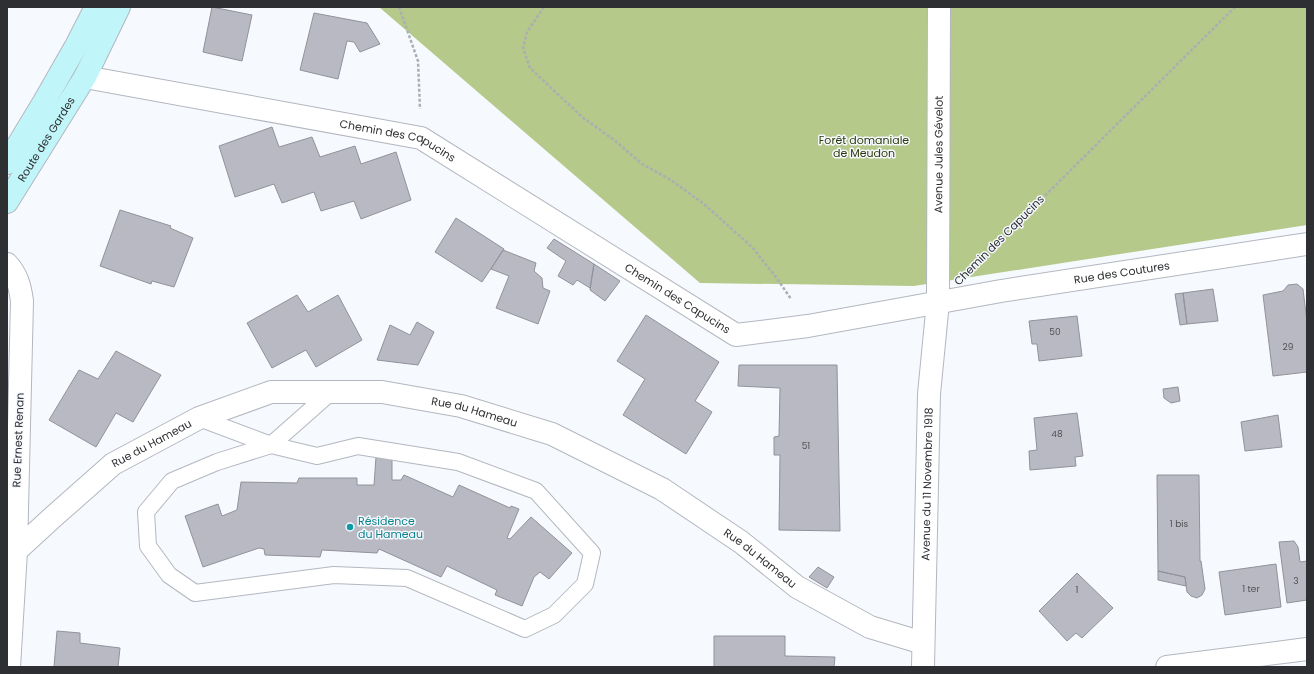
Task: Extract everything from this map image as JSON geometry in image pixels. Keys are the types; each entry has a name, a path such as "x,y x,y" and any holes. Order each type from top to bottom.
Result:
{"main road":[{"name":"Route des Gardes","path":"8,158 44,102 96,7"},
{"name":"Route des Gardes","path":"7,202 85,76 119,7"}],"street":[{"name":"Avenue Jules Gévelot","path":"938,302 939,7"},
{"name":"Chemin des Capucins","path":"85,76 421,138 736,335 808,326 938,302"},
{"name":"Rue des Coutures","path":"938,302 1307,244"},
{"name":"Rue Ernest Renan","path":"7,264 19,282 22,301 16,551 9,667"},
{"name":"Avenue du 11 Novembre 1918","path":"923,667 929,394 938,302"},
{"name":"Rue du Hameau","path":"16,551 113,464 200,418 271,392 382,392 461,406 552,434 662,489 741,542 797,587 870,627 923,643"},
{"path":"1167,667 1307,649"}],"lane":[{"path":"200,418 271,445 318,456 358,446 458,462 536,491 592,553 585,584 554,615 525,629 407,578 334,575 196,593 169,575 148,546 146,512 172,481 217,462 271,445 331,392"}],"path":[{"path":"399,7 418,61 421,138"},
{"path":"544,7 527,32 523,48 530,68 582,117 614,140 642,164 671,180 704,204 753,248 778,280 808,326"},
{"name":"Chemin des Capucins","path":"972,268 1235,7"}],"green space":[{"name":"Forêt domaniale de Meudon","path":"379,7 1307,7 1307,225 914,286 700,283"}],"building":[{"path":"212,7 252,15 242,61 203,52"},
{"path":"314,13 367,23 380,44 360,52 354,42 347,41 338,79 300,70"},
{"path":"272,127 279,147 312,137 320,157 355,146 361,164 396,152 411,200 361,219 354,201 321,211 314,192 282,203 274,184 235,197 219,146"},
{"path":"120,210 171,226 170,228 193,238 174,287 152,281 151,284 100,266"},
{"path":"456,218 504,249 482,282 435,252"},
{"path":"554,239 594,264 590,288 577,280 573,285 558,276 566,261 547,248"},
{"path":"503,250 536,263 534,271 542,278 543,288 550,291 538,324 496,308 509,276 491,269"},
{"path":"594,264 620,281 605,301 590,290"},
{"path":"1297,284 1303,289 1307,322 1307,372 1273,376 1263,295 1283,291 1288,285"},
{"path":"1213,289 1218,321 1187,324 1183,293"},
{"path":"1183,293 1187,324 1180,325 1175,294"},
{"path":"297,295 308,312 338,295 362,340 316,367 306,350 272,368 247,323"},
{"path":"646,315 719,362 695,401 712,412 686,454 623,415 645,379 617,361"},
{"path":"1077,316 1082,356 1039,361 1037,344 1032,344 1029,321"},
{"path":"417,322 434,332 418,365 377,360 390,325 410,335"},
{"path":"116,351 161,375 133,422 116,413 96,447 49,420 79,370 98,379"},
{"path":"739,365 837,365 840,531 779,530 780,455 774,455 774,437 779,436 780,388 738,386"},
{"path":"1178,387 1180,401 1171,403 1164,398 1163,389"},
{"path":"1077,413 1083,456 1075,457 1076,466 1030,470 1029,451 1037,450 1034,418"},
{"path":"1278,415 1282,447 1245,451 1241,422"},
{"name":"Résidence du Hameau","path":"376,457 392,458 392,480 401,480 404,475 453,497 459,485 510,508 511,506 519,509 507,538 510,539 531,517 572,553 549,579 540,572 534,577 522,606 495,595 497,590 447,566 441,577 379,549 377,553 322,550 320,557 265,555 264,549 259,548 203,567 185,516 218,504 222,516 237,510 241,482 297,483 299,478 357,478 357,485 374,485"},
{"path":"1157,475 1199,475 1200,561 1205,589 1202,595 1197,598 1191,596 1187,592 1185,577 1158,571"},
{"path":"1294,541 1298,547 1300,562 1307,561 1307,600 1287,603 1279,542"},
{"path":"1276,564 1281,607 1225,615 1219,572"},
{"path":"818,567 834,577 827,588 809,577"},
{"path":"1158,571 1185,577 1186,586 1158,580"},
{"path":"1077,573 1113,608 1082,638 1076,633 1067,641 1039,611"},
{"path":"57,631 80,633 80,643 120,648 118,667 54,667"},
{"path":"714,636 785,636 785,656 835,657 834,667 714,667"}],"place":[{"name":"Résidence du Hameau","path":"350,527"}]}
